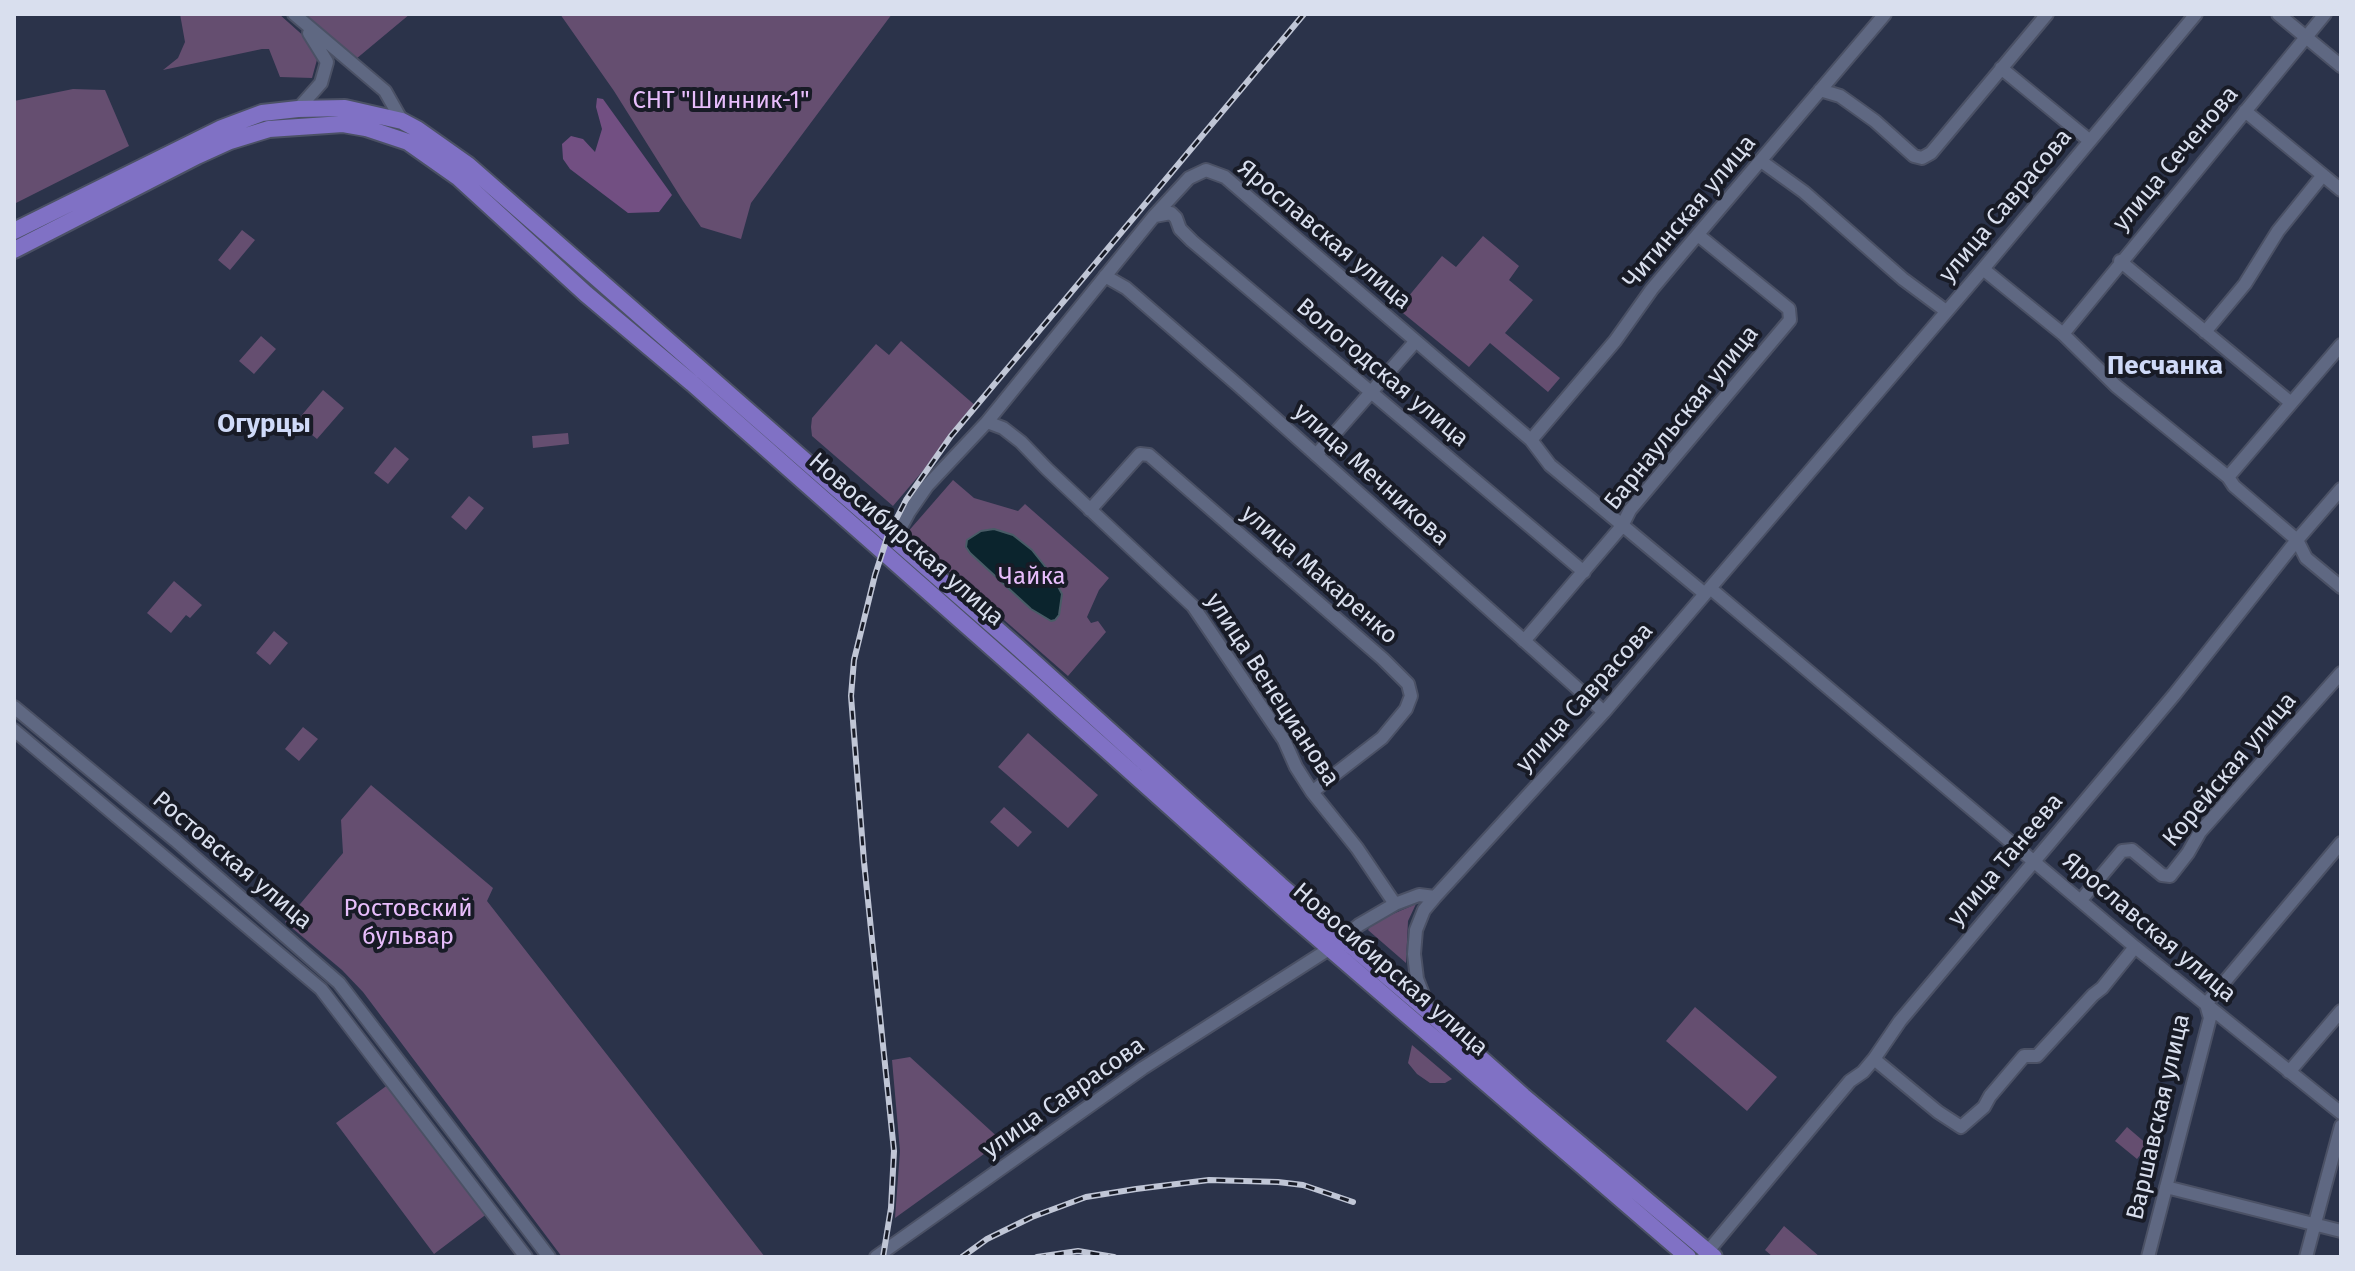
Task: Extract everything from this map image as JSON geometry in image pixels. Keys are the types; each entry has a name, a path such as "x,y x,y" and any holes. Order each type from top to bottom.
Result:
{"main road":[{"name":"Новосибирская улица","path":"14,231 222,128 262,113 345,108 402,121 429,136 468,165 894,540 1335,943 1688,1257"},
{"name":"Новосибирская улица","path":"14,250 197,156 230,141 269,129 343,124 408,142 459,178 586,294 684,376 1015,668 1180,818 1335,943 1430,1013 1708,1255"}],"street":[{"name":"Новосибирская улица","path":"295,14 327,62 321,83 298,109"},
{"name":"Новосибирская улица","path":"295,14 385,91 402,121"},
{"name":"Читинская улица","path":"1531,440 1615,341 1652,289 1885,14"},
{"path":"1820,90 1840,96 1875,121 1914,156 1922,158 1931,153 2047,14"},
{"name":"улица Саврасова","path":"876,1257 1143,1068 1395,904 1419,895 1435,897 1604,712 1983,269 2196,14"},
{"path":"2278,14 2341,66"},
{"name":"улица Сеченова","path":"2063,334 2325,14"},
{"path":"2001,68 2090,141"},
{"path":"2245,111 2341,190"},
{"path":"1761,161 1804,192 1903,279 1946,311"},
{"name":"Ярославская улица","path":"894,540 927,486 987,422 1154,216 1189,178 1206,170 1225,177 1531,440 1550,465 1622,526 1708,591 2135,947 2341,1113"},
{"path":"2205,332 2245,284 2278,231 2323,175"},
{"name":"Вологодская улица","path":"1154,216 1171,213 1192,241 1584,572"},
{"name":"Барнаульская улица","path":"1524,641 1790,320 1789,309 1698,235"},
{"path":"2120,261 2290,402"},
{"path":"1983,269 2063,334 2116,386 2228,477 2234,486 2297,540 2306,558 2341,587"},
{"name":"улица Мечникова","path":"1105,276 1126,288 1604,712"},
{"path":"1316,455 1415,342"},
{"path":"2228,477 2341,345"},
{"name":"улица Венецианова","path":"987,422 1003,428 1021,442 1193,606 1284,740 1312,792 1357,848 1395,904"},
{"name":"улица Макаренко","path":"1090,510 1140,454 1149,455 1408,684 1411,696 1406,709 1382,738 1312,792"},
{"name":"улица Танеева","path":"1708,1255 1835,1098 1874,1059 1907,1013 2169,702 2341,489"},
{"name":"Корейская улица","path":"2081,900 2122,851 2132,850 2162,875 2170,876 2200,832 2341,673"},
{"name":"Ростовская улица","path":"14,707 175,840 332,977 422,1089 549,1257"},
{"name":"Ростовская улица","path":"14,730 321,989 526,1257"},
{"name":"Варшавская улица","path":"2148,1257 2210,1018 2206,1004 2341,843"},
{"path":"1430,1013 1417,979 1414,954 1416,930 1424,910 1435,897"},
{"path":"1874,1059 1961,1127 1984,1107 2024,1056 2037,1056 2102,988 2135,947"},
{"path":"321,989 332,977"},
{"path":"2289,1072 2341,1011"},
{"path":"2306,1257 2341,1126"},
{"path":"2166,1187 2341,1231"}],"green space":[{"path":"180,14 279,14 307,39 318,56 312,78 280,77 269,49 163,70 178,58 185,42"},
{"path":"305,14 410,14 356,59"},
{"name":"СНТ \"Шинник-1\"","path":"560,14 892,14 751,203 741,239 701,227 614,91"},
{"path":"73,89 105,90 129,146 14,204 14,101"},
{"path":"242,230 255,240 230,270 218,260"},
{"path":"1483,236 1519,266 1509,280 1533,300 1505,333 1560,378 1548,392 1490,343 1469,367 1398,309 1442,256 1456,267"},
{"path":"261,336 276,349 254,374 239,361"},
{"path":"901,341 977,407 893,506 812,436 811,427 812,418 876,344 889,355"},
{"path":"323,390 344,408 317,439 301,426 301,416"},
{"path":"568,433 569,444 533,448 532,436"},
{"path":"395,447 409,459 388,484 374,473"},
{"name":"Чайка","path":"953,480 974,498 1018,511 1025,504 1109,578 1099,590 1087,617 1091,623 1098,621 1106,632 1068,676 906,534"},
{"path":"469,496 484,508 466,530 451,517"},
{"path":"174,581 202,605 190,618 186,615 171,633 147,613"},
{"path":"274,631 288,643 270,665 256,653"},
{"path":"303,727 318,739 299,761 285,749"},
{"path":"1028,733 1098,795 1068,828 998,767"},
{"name":"Ростовский бульвар","path":"371,785 493,888 487,901 765,1257 562,1257 363,992 285,922 343,853 341,820"},
{"path":"1004,807 1032,832 1018,847 990,822"},
{"path":"1416,904 1408,921 1406,963 1368,930 1372,923"},
{"path":"1695,1007 1777,1077 1747,1111 1666,1041"},
{"path":"1412,1045 1452,1079 1445,1083 1430,1083 1417,1074 1408,1063"},
{"path":"910,1057 1002,1141 895,1218 900,1151 892,1060"},
{"path":"389,1084 488,1213 434,1254 336,1123"},
{"path":"2127,1127 2148,1145 2137,1159 2115,1141"},
{"path":"1784,1226 1820,1257 1773,1257 1765,1250"}],"shaded area":[{"path":"597,98 603,99 672,195 659,212 628,213 570,169 563,159 562,144 571,136 583,139 595,152 602,129 596,107"}],"water":[{"path":"994,529 1013,535 1032,550 1052,575 1062,594 1059,615 1055,620 1051,621 1031,609 970,553 966,547 967,540 981,531"}],"railway":[{"path":"883,1257 891,1208 894,1151 864,862 851,696 854,660 888,535 906,500 951,436 1304,14"},
{"path":"962,1257 987,1239 1032,1217 1086,1197 1136,1189 1209,1180 1278,1182 1303,1185 1353,1202"},
{"path":"1037,1257 1078,1251 1114,1257"}],"district":[{"name":"Песчанка","path":"2165,367"},
{"name":"Огурцы","path":"264,425"}]}
